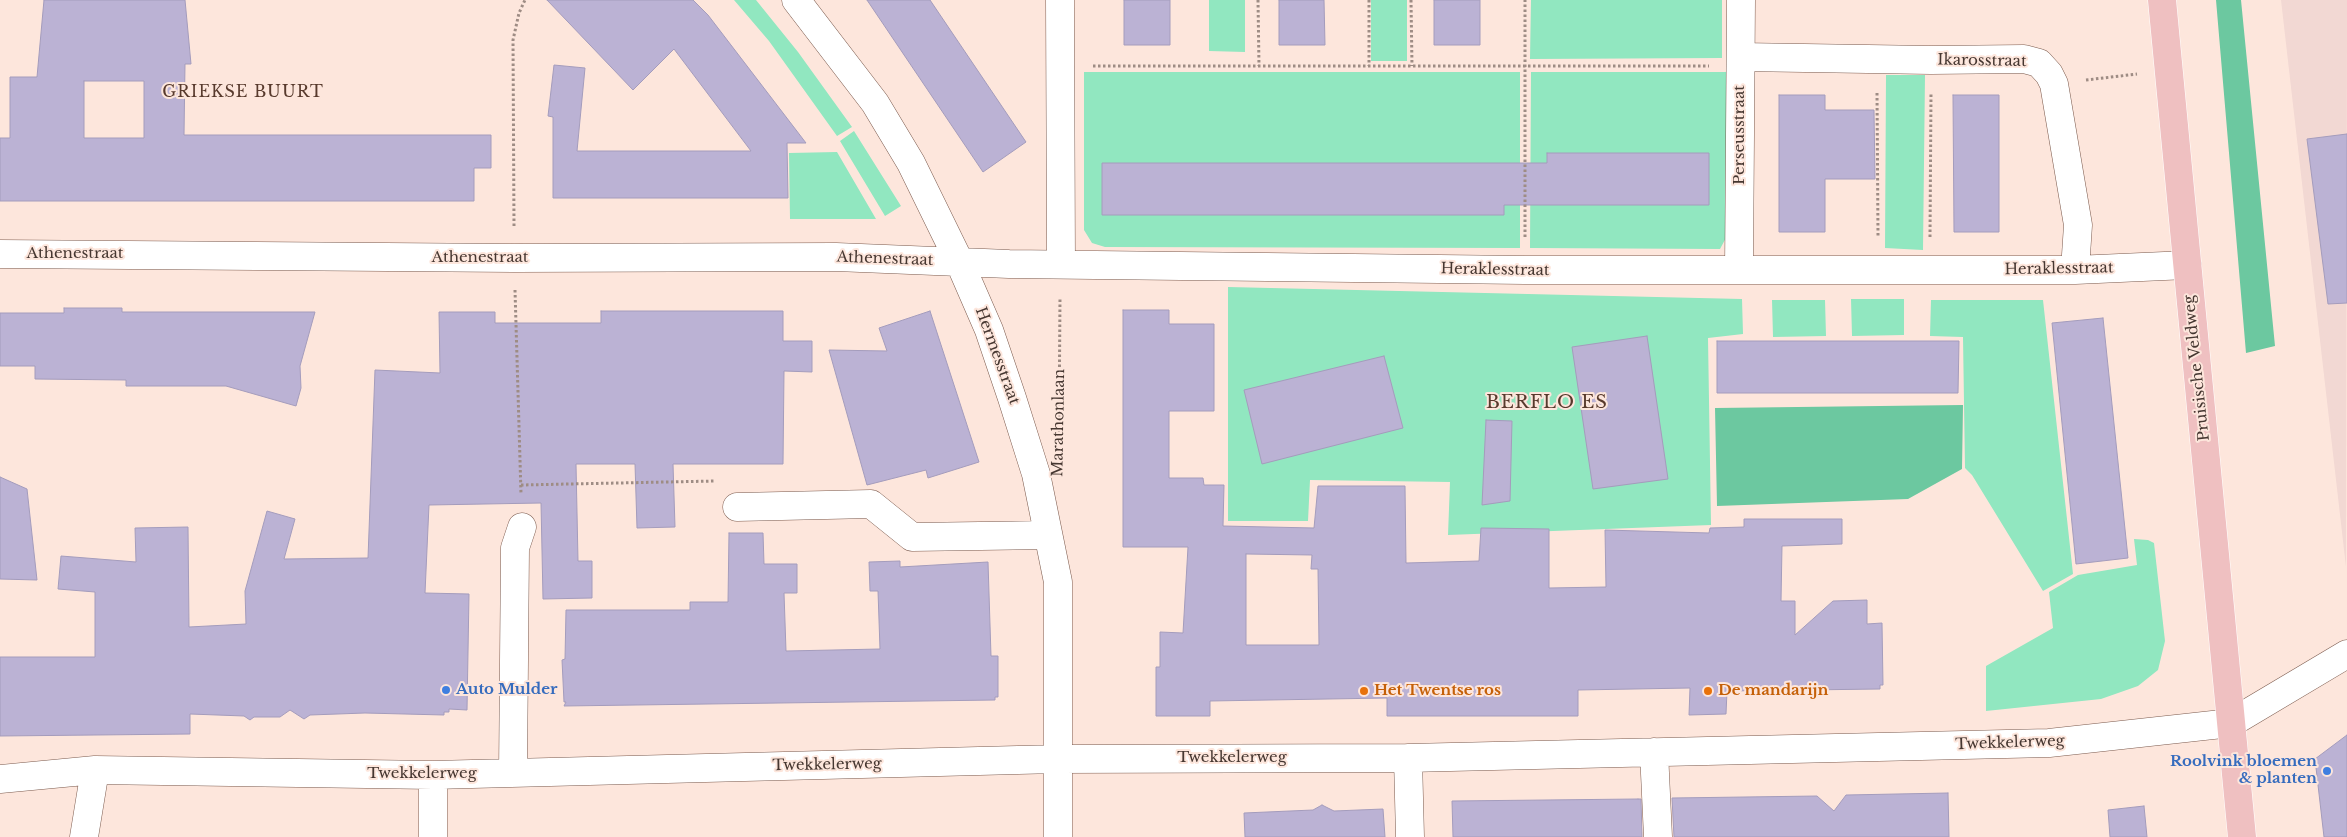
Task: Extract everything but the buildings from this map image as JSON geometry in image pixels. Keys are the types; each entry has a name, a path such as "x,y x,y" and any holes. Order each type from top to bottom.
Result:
{"main road":[{"name":"Pruisische Veldweg","path":"2160,5 2242,837"}],"street":[{"name":"Hermesstraat","path":"796,0 875,103 911,164 959,261 989,330 1036,474 1058,582 1058,837"},
{"path":"959,261 1009,264 1061,263 1060,0"},
{"name":"Perseusstraat","path":"1739,270 1741,0"},
{"name":"Ikarosstraat","path":"1741,62 2024,59 2039,63 2049,74 2054,84 2078,225 2075,270"},
{"name":"Athenestraat","path":"0,254 514,258 836,257 959,261"},
{"name":"Heraklesstraat","path":"1061,263 1525,270 2075,270 2187,265"},
{"path":"737,506 872,504 912,537 1048,535"},
{"path":"513,773 515,548 522,527"},
{"name":"Twekkelerweg","path":"0,779 95,770 433,775 1057,759 1408,758 2049,743 2232,723 2347,654"},
{"path":"1654,752 1658,837"},
{"path":"1408,758 1410,837"},
{"path":"84,837 95,770"},
{"path":"433,775 433,837"}],"path":[{"path":"522,527 514,258 513,40 519,13 525,0"},
{"path":"1258,0 1259,66"},
{"path":"1369,0 1369,66"},
{"path":"1411,0 1412,66"},
{"path":"1525,0 1525,270"},
{"path":"1877,60 1878,270"},
{"path":"1930,270 1931,60"},
{"path":"1060,66 1525,66 1741,62"},
{"path":"2085,80 2123,76"},
{"name":"Marathonlaan","path":"1059,433 1061,263"},
{"path":"521,485 736,481 737,506"}],"shaded area":[{"path":"2281,0 2347,0 2346,567"}],"green space":[{"path":"734,0 756,0 798,52 852,127 837,136 769,41"},
{"path":"1209,0 1245,0 1245,52 1209,51"},
{"path":"1371,0 1407,0 1407,61 1371,61"},
{"path":"1531,0 1722,0 1722,58 1530,59"},
{"path":"2216,0 2241,0 2275,346 2246,353"},
{"path":"1084,72 1520,72 1520,248 1105,247 1092,243 1084,230"},
{"path":"1531,72 1729,72 1727,236 1720,249 1530,248"},
{"path":"1886,75 1925,75 1923,250 1885,248"},
{"path":"854,131 901,206 885,216 840,141"},
{"path":"837,152 876,219 790,219 789,153"},
{"path":"1228,287 1742,299 1743,334 1708,338 1711,525 1448,535 1450,482 1310,480 1308,521 1228,521"},
{"path":"1851,299 1904,299 1904,335 1852,336"},
{"path":"1772,300 1825,300 1826,336 1773,337"},
{"path":"1931,300 2043,300 2073,574 2043,591 1972,475 1965,468 1963,337 1930,336"},
{"path":"1963,405 1962,469 1908,499 1717,506 1715,408"},
{"path":"2134,539 2148,540 2154,543 2165,641 2158,670 2138,686 2101,699 1986,711 1986,666 2053,628 2049,592 2078,575 2137,565"}],"place":[{"name":"Auto Mulder","path":"446,690"},
{"name":"Het Twentse ros","path":"1364,691"},
{"name":"De mandarijn","path":"1708,691"},
{"name":"Roolvink bloemen & planten","path":"2327,771"}],"district":[{"name":"GRIEKSE BUURT","path":"243,92"},
{"name":"BERFLO ES","path":"1547,403"}]}
